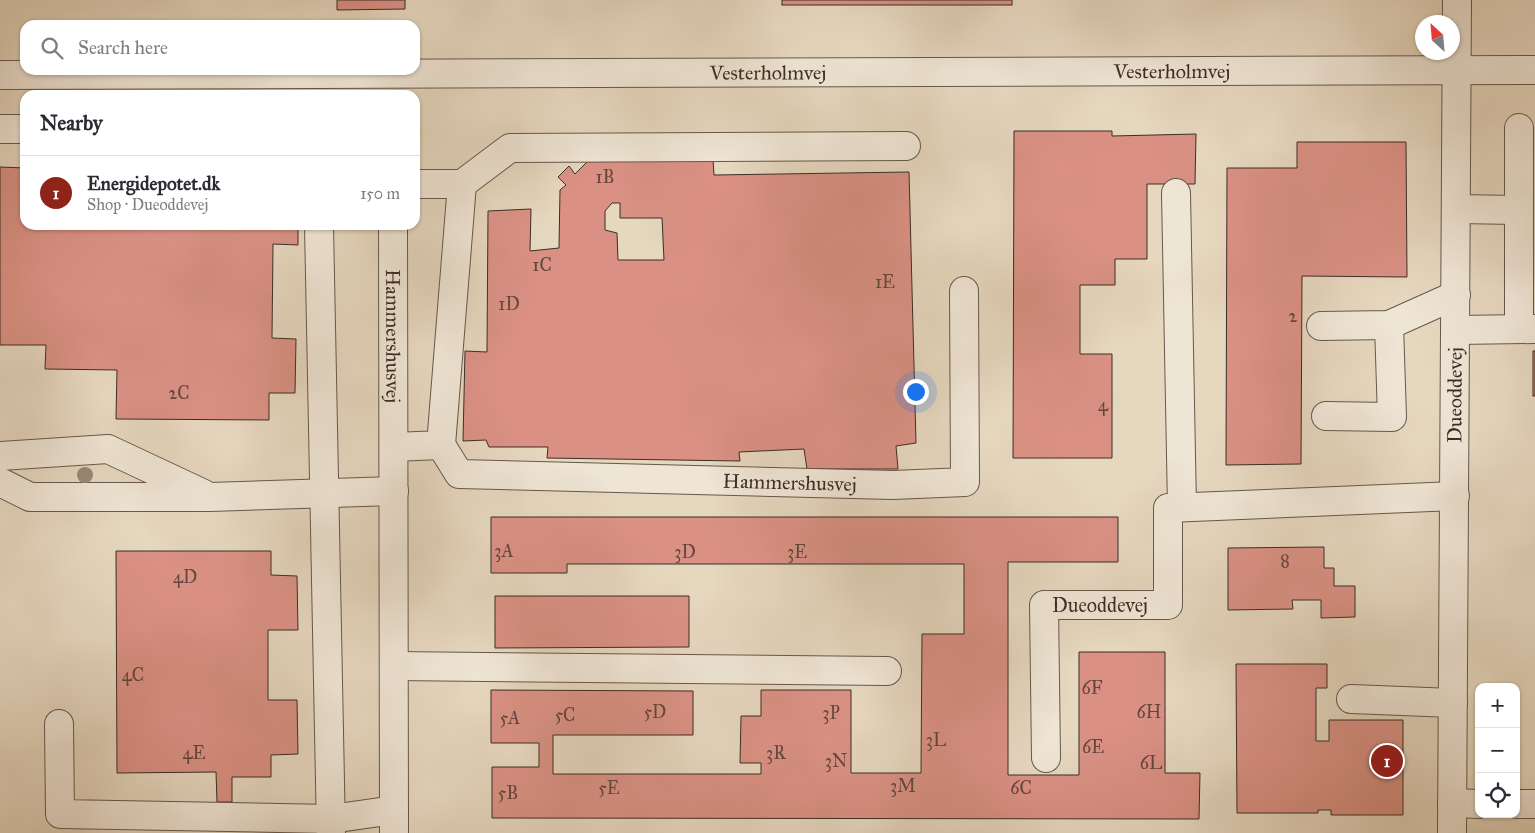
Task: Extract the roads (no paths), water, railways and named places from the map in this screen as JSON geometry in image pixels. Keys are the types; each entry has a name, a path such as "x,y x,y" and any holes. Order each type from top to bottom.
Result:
{"street":[{"name":"Dueoddevej","path":"1452,833 1466,804 1453,703 1457,0"},
{"name":"Vesterholmvej","path":"0,75 393,84 1535,70"},
{"path":"1456,330 1527,329 1519,210 1519,128"},
{"path":"0,129 20,129"},
{"path":"420,184 462,184 510,148 906,146"},
{"path":"394,447 441,445 462,184"},
{"path":"1176,193 1182,507 1455,496"},
{"path":"1456,209 1519,210"},
{"path":"319,230 331,826"},
{"name":"Hammershusvej","path":"393,230 394,821"},
{"name":"Hammershusvej","path":"441,445 459,474 893,484 965,482 964,292"},
{"path":"1321,326 1388,325 1456,295"},
{"path":"1326,416 1392,418 1388,325"},
{"path":"0,456 108,449 210,497"},
{"path":"0,482 30,497 210,497 394,491"},
{"name":"Dueoddevej","path":"1046,758 1044,605 1168,605 1168,508 1182,507"},
{"path":"394,666 887,671"},
{"path":"1351,699 1453,703"},
{"path":"59,724 60,814 331,826 394,821"},
{"path":"1520,804 1535,804"}],"place":[{"name":"Energidepotet.dk","path":"1387,761"}]}
